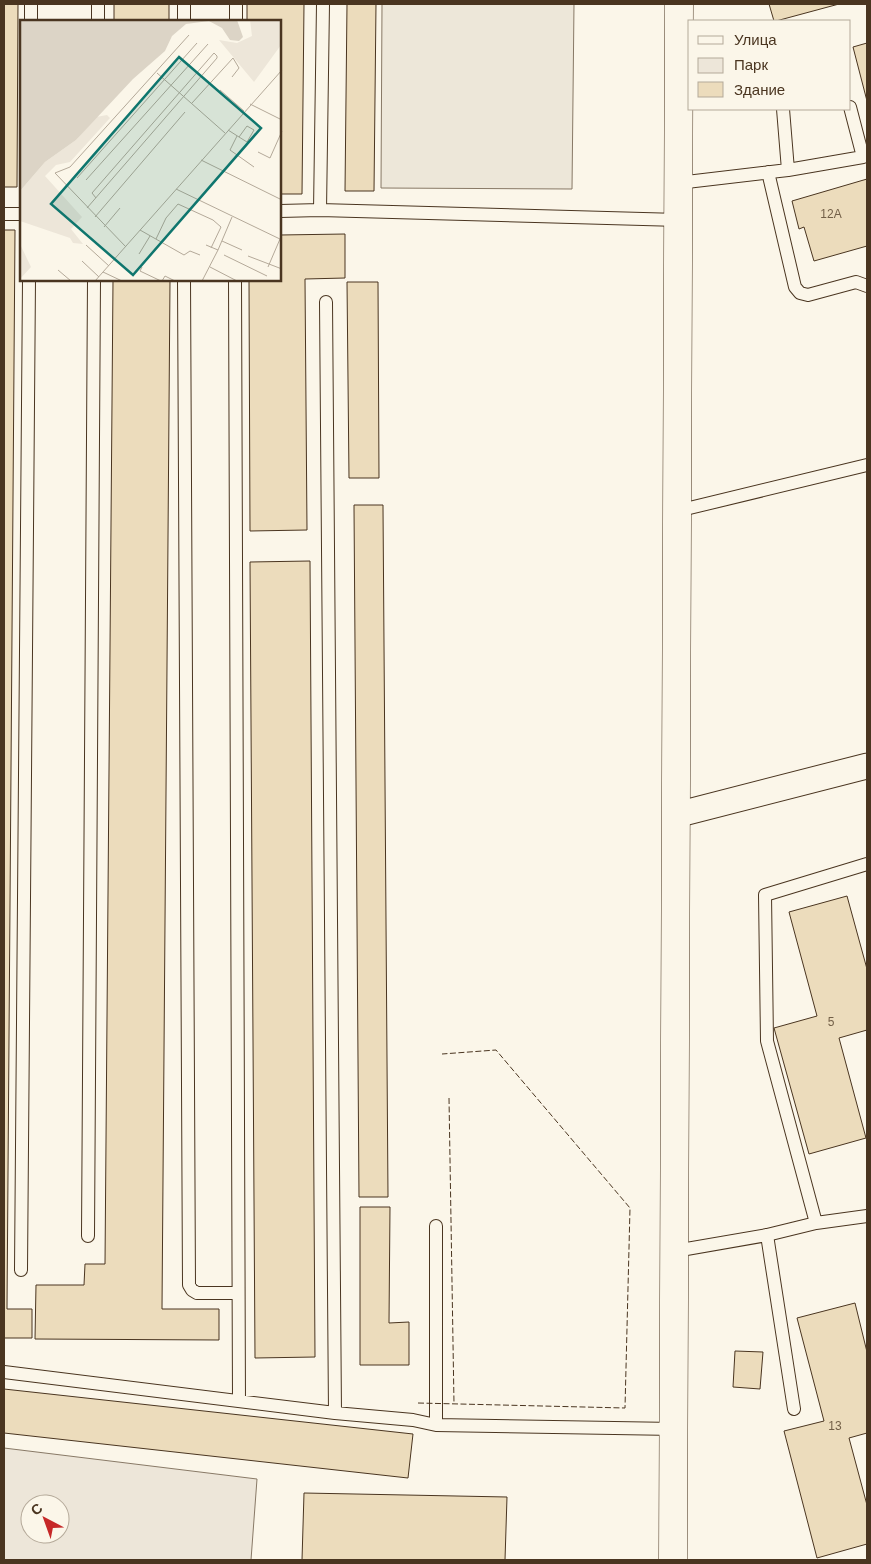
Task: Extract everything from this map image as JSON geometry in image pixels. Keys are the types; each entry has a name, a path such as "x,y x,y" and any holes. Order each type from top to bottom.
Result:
{"street":[{"path":"674,1560 679,4"},
{"path":"676,815 867,766"}],"lane":[{"path":"31,4 31,20"},
{"path":"98,4 98,20"},
{"path":"184,4 184,20"},
{"path":"236,4 236,20"},
{"path":"320,210 322,4"},
{"path":"783,110 788,170"},
{"path":"678,183 788,170 863,157 851,110"},
{"path":"768,172 795,287 800,294 808,295 856,282 867,286"},
{"path":"281,211 320,210 679,220"},
{"path":"4,214 20,214"},
{"path":"21,1270 29,281"},
{"path":"88,1236 94,281"},
{"path":"184,281 189,1285 197,1293 238,1293"},
{"path":"235,281 239,1401"},
{"path":"326,302 335,1413"},
{"path":"677,511 867,465"},
{"path":"816,1223 767,1041 765,894 867,864"},
{"path":"675,1251 767,1235 816,1223 867,1216"},
{"path":"436,1226 436,1425"},
{"path":"767,1235 794,1408"},
{"path":"4,1372 335,1413 413,1420 436,1425 675,1429"}],"green space":[{"path":"4,1448 257,1479 251,1560 4,1560"}],"shaded area":[{"path":"382,4 574,4 572,189 381,188"}],"building":[{"path":"4,4 18,4 17,187 4,187"},
{"path":"114,4 169,4 169,20 114,20"},
{"path":"247,4 304,4 302,194 281,194 281,20 247,20"},
{"path":"347,4 376,4 374,191 345,191"},
{"path":"769,4 839,4 780,20 774,20"},
{"path":"867,43 867,101 853,47"},
{"path":"867,179 867,246 814,261 804,227 799,229 792,201"},
{"path":"4,230 15,230 7,1309 32,1309 32,1338 4,1338"},
{"path":"345,234 345,278 305,279 307,530 250,531 249,281 281,281 281,235"},
{"path":"113,281 170,281 162,1309 219,1309 219,1340 35,1339 36,1285 84,1285 85,1264 105,1264"},
{"path":"347,282 378,282 379,478 349,478"},
{"path":"354,505 383,505 388,1197 359,1197"},
{"path":"310,561 315,1357 255,1358 250,562"},
{"path":"847,896 867,969 867,1030 839,1038 866,1138 809,1154 774,1028 817,1016 789,912"},
{"path":"360,1207 390,1207 389,1323 409,1322 409,1365 360,1365"},
{"path":"855,1303 867,1352 867,1433 849,1438 867,1505 867,1544 817,1558 784,1431 824,1421 797,1318"},
{"path":"735,1351 763,1352 760,1389 733,1387"},
{"path":"4,1389 413,1434 408,1478 4,1433"},
{"path":"304,1493 507,1497 505,1560 302,1560"}],"fence":[{"path":"418,1403 625,1408 630,1208 496,1050 442,1054"},
{"path":"449,1098 454,1404"}]}
